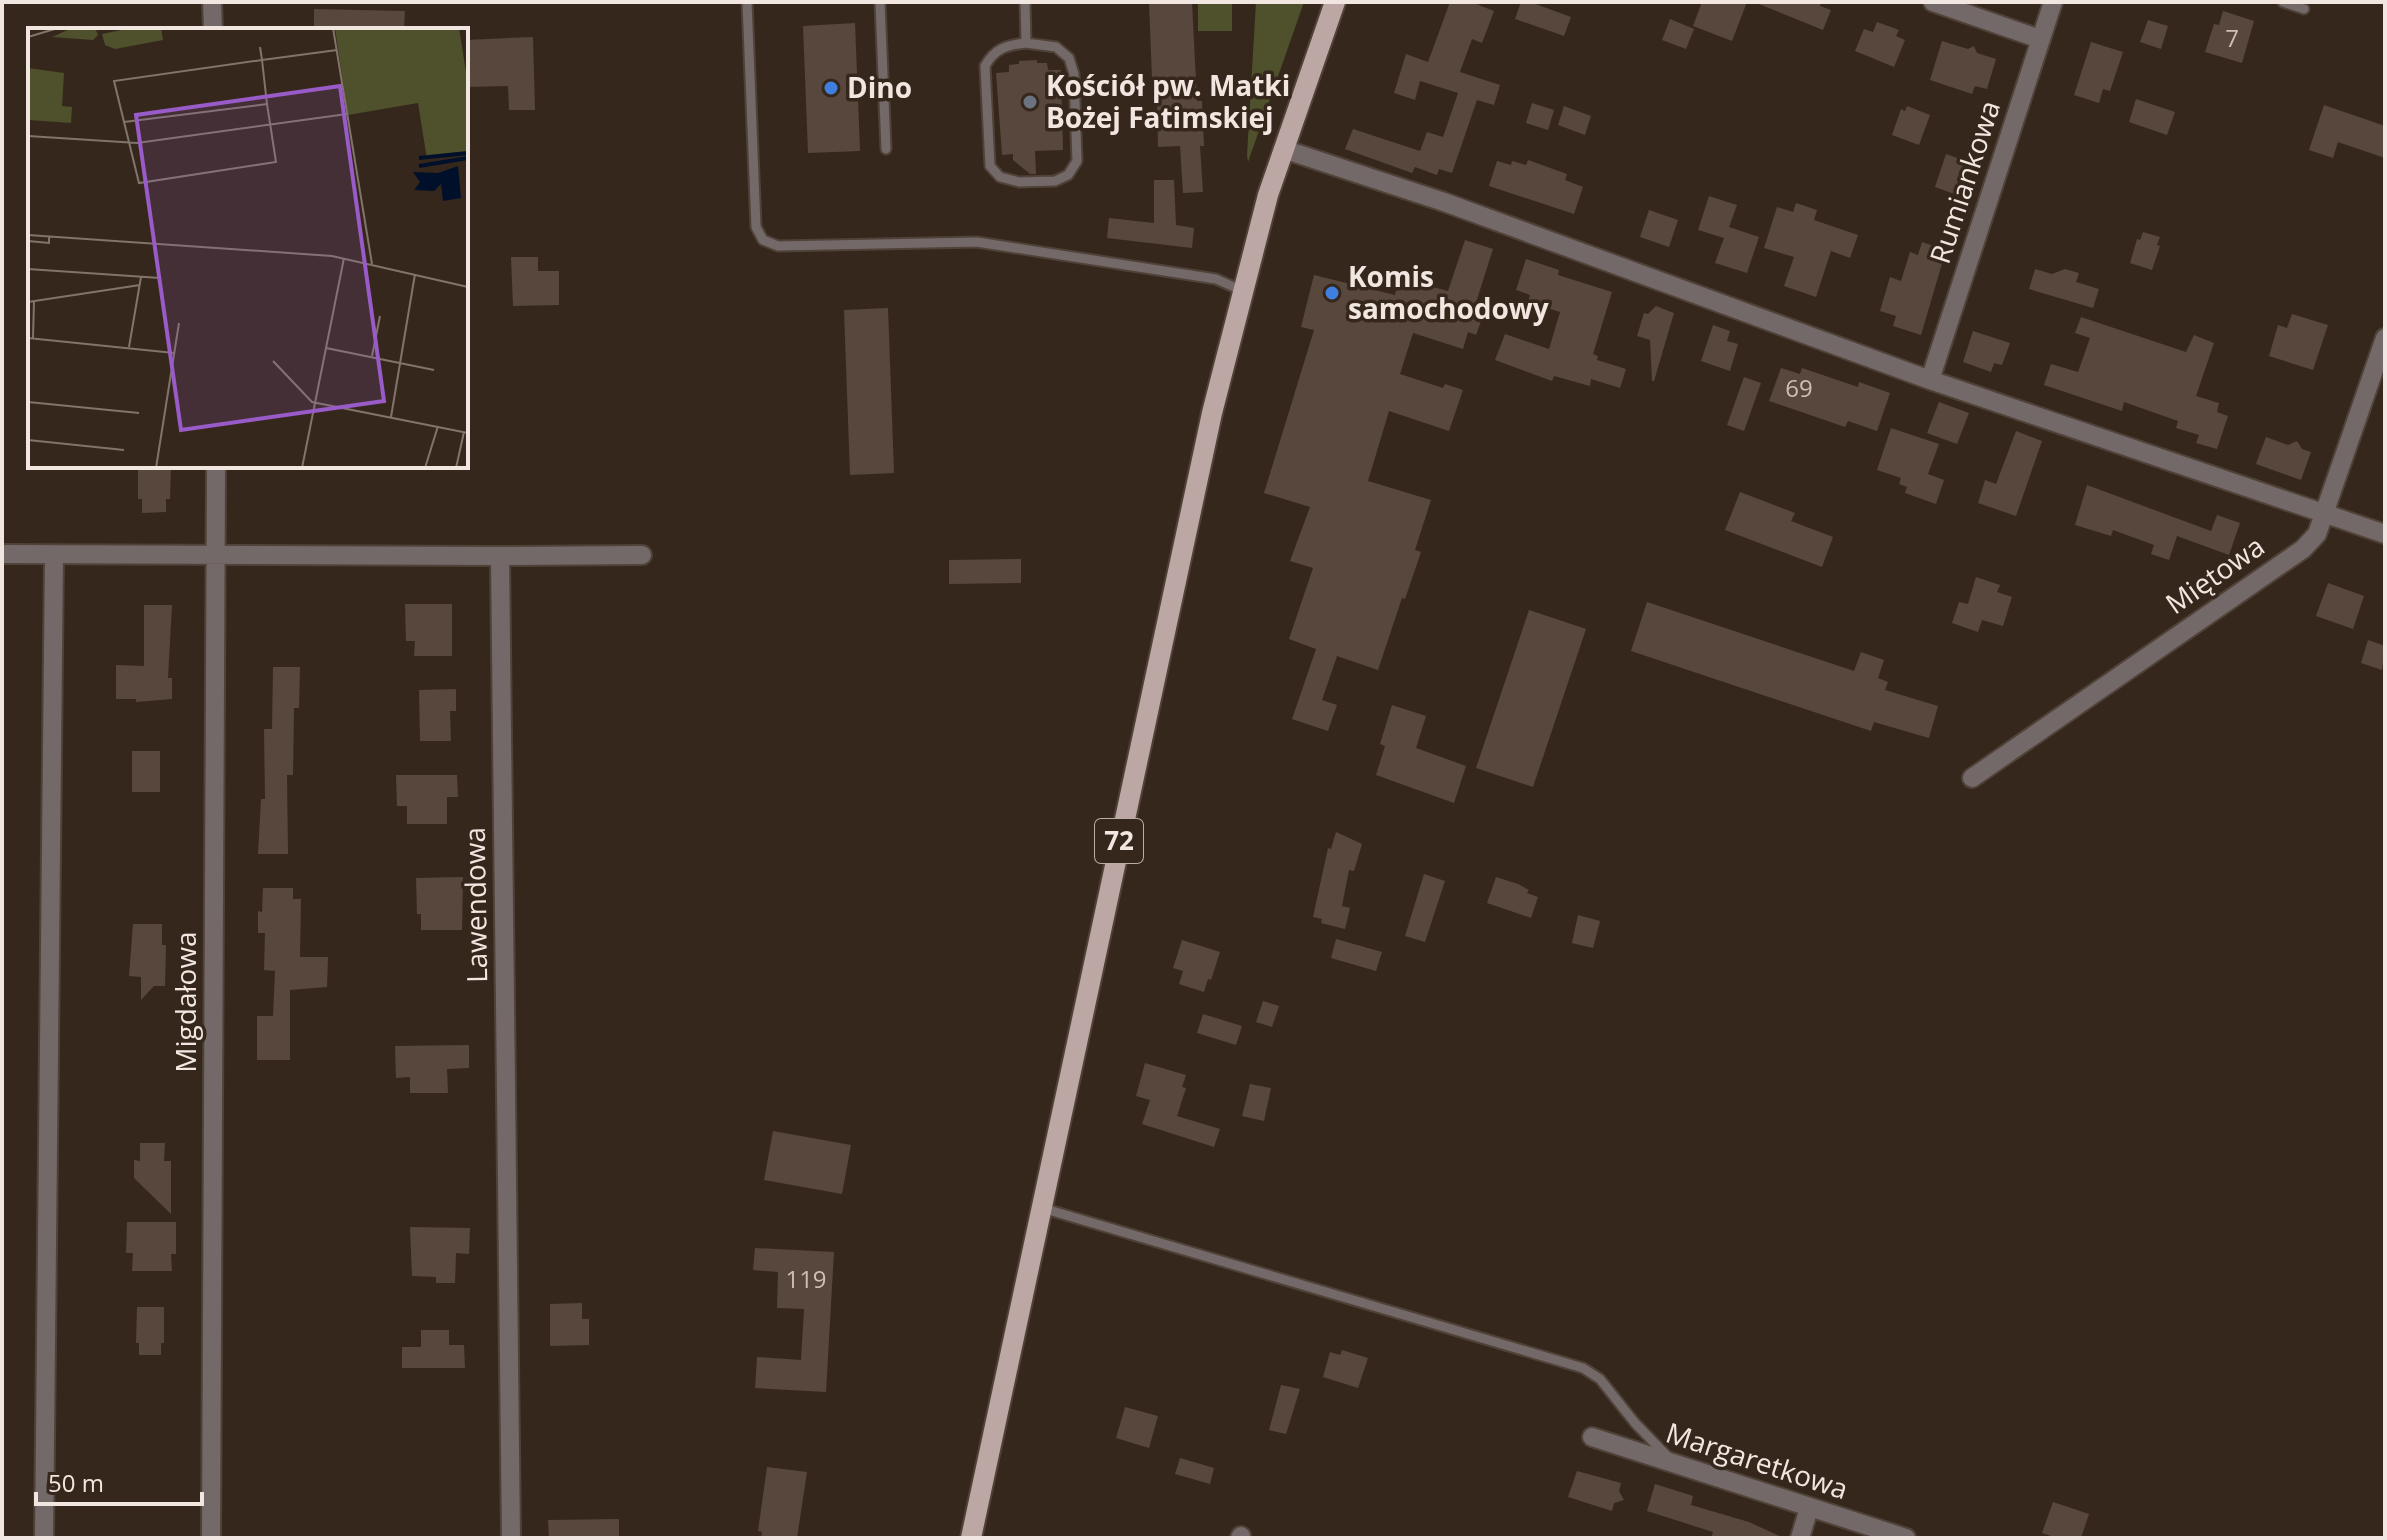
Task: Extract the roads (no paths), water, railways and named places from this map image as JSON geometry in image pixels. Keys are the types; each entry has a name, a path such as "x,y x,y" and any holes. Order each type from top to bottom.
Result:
{"main road":[{"name":"72","path":"971,1538 1179,561 1243,291 1283,149 1335,2"}],"street":[{"path":"212,2 213,28"},
{"path":"1933,2 2040,39"},
{"name":"Rumiankowa","path":"1930,380 2053,2"},
{"path":"1283,149 1444,202 1930,380 2385,534"},
{"name":"Miętowa","path":"1972,778 2303,549 2317,534 2326,514 2385,338"},
{"name":"Migdałowa","path":"211,1538 216,468"},
{"path":"2,554 642,555"},
{"path":"44,1538 54,555"},
{"name":"Lawendowa","path":"500,556 511,1538"},
{"name":"Margaretkowa","path":"1592,1437 1906,1538"},
{"path":"1800,1538 1809,1508"}],"lane":[{"path":"747,2 756,227 763,240 778,246 977,242 1216,279 1243,291"},
{"path":"880,2 886,149"},
{"path":"1025,2 1026,43"},
{"path":"2283,2 2304,9"},
{"path":"1026,43 1056,47 1069,58 1074,74 1077,161 1068,175 1055,181 1019,182 1000,177 990,166 985,66 991,55 1002,47 1026,43"},
{"path":"1042,1208 1583,1368 1600,1379 1635,1423 1676,1465"}],"place":[{"name":"Dino","path":"831,88"},
{"name":"Kościół pw. Matki Bożej Fatimskiej","path":"1030,102"},
{"name":"Komis samochodowy","path":"1332,293"}]}
